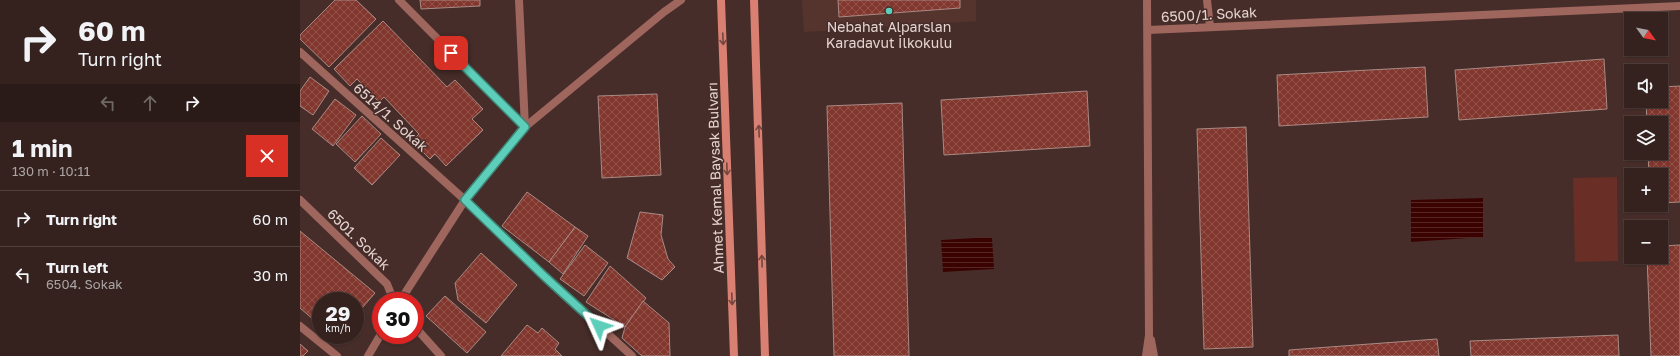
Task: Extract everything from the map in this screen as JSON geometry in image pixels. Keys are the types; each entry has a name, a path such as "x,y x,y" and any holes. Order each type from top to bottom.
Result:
{"street":[{"path":"399,0 525,127"},
{"path":"519,0 525,127"},
{"path":"406,292 465,200 525,127 664,12 681,0"},
{"name":"Ahmet Kemal Baysak Bulvarı","path":"721,0 734,356"},
{"path":"754,0 765,356"},
{"name":"6500/1. Sokak","path":"1147,0 1150,335"},
{"path":"1207,0 1210,27"},
{"name":"6500/1. Sokak","path":"1148,30 1680,6"},
{"name":"6514/1. Sokak","path":"300,52 465,200 544,276 632,356"},
{"name":"6501. Sokak","path":"300,200 388,284 391,292"},
{"path":"300,326 337,356"},
{"path":"1146,356 1150,335"},
{"path":"1150,335 1154,356"},
{"path":"424,338 441,356"},
{"path":"368,356 375,344"}],"shaded area":[{"name":"Nebahat Alparslan Karadavut İlkokulu","path":"802,0 976,0 976,21 804,32"},
{"path":"1617,177 1618,261 1575,262 1573,178"},
{"path":"1483,198 1483,237 1411,242 1411,200"},
{"path":"992,237 994,269 943,272 941,240"}],"building":[{"path":"335,0 356,0 376,19 329,67 300,39 300,35"},
{"path":"420,0 480,0 480,6 421,9"},
{"name":"Nebahat Alparslan Karadavut İlkokulu","path":"838,0 960,0 960,8 839,17"},
{"path":"383,21 447,87 455,80 483,109 472,119 483,130 446,166 435,154 430,159 412,141 419,134 384,97 379,102 357,79 350,86 334,69"},
{"path":"1604,59 1607,109 1459,120 1455,70"},
{"path":"1425,67 1428,117 1279,126 1277,75"},
{"path":"310,77 329,91 313,115 300,106 300,91"},
{"path":"1680,86 1680,202 1668,203 1668,168 1649,168 1648,160 1668,160 1668,116 1647,116 1646,108 1668,108 1668,87"},
{"path":"1087,91 1090,146 944,155 941,100"},
{"path":"657,94 661,175 602,178 598,96"},
{"path":"335,99 356,115 333,146 312,129"},
{"path":"902,103 909,356 834,356 827,106"},
{"path":"362,116 381,134 355,162 336,144"},
{"path":"1246,127 1253,347 1204,349 1197,129"},
{"path":"381,138 400,155 372,185 354,168"},
{"path":"527,192 575,227 549,262 502,226"},
{"path":"640,212 663,215 661,235 668,259 675,267 662,280 627,258"},
{"path":"575,227 588,236 563,274 549,262"},
{"path":"300,231 374,292 372,292 372,296 364,306 364,292 312,292 312,318 300,308"},
{"path":"585,245 608,263 584,296 560,279"},
{"path":"1680,245 1680,356 1651,356 1647,264 1668,264 1668,246"},
{"path":"481,253 517,285 486,323 458,300 455,283"},
{"path":"610,266 646,298 625,327 586,302"},
{"path":"445,296 486,332 467,353 426,316"},
{"path":"643,301 669,323 670,356 642,356 622,338 625,327"},
{"path":"527,325 538,333 542,328 559,343 555,349 562,356 501,356"},
{"path":"1618,335 1619,356 1471,356 1470,341"},
{"path":"1437,339 1439,356 1289,356 1289,350"},
{"path":"300,344 308,351 303,356 300,356"}],"place":[{"name":"Nebahat Alparslan Karadavut İlkokulu","path":"889,11"}],"route":[{"path":"451,53 525,127 465,200 544,276 599,326"}]}
